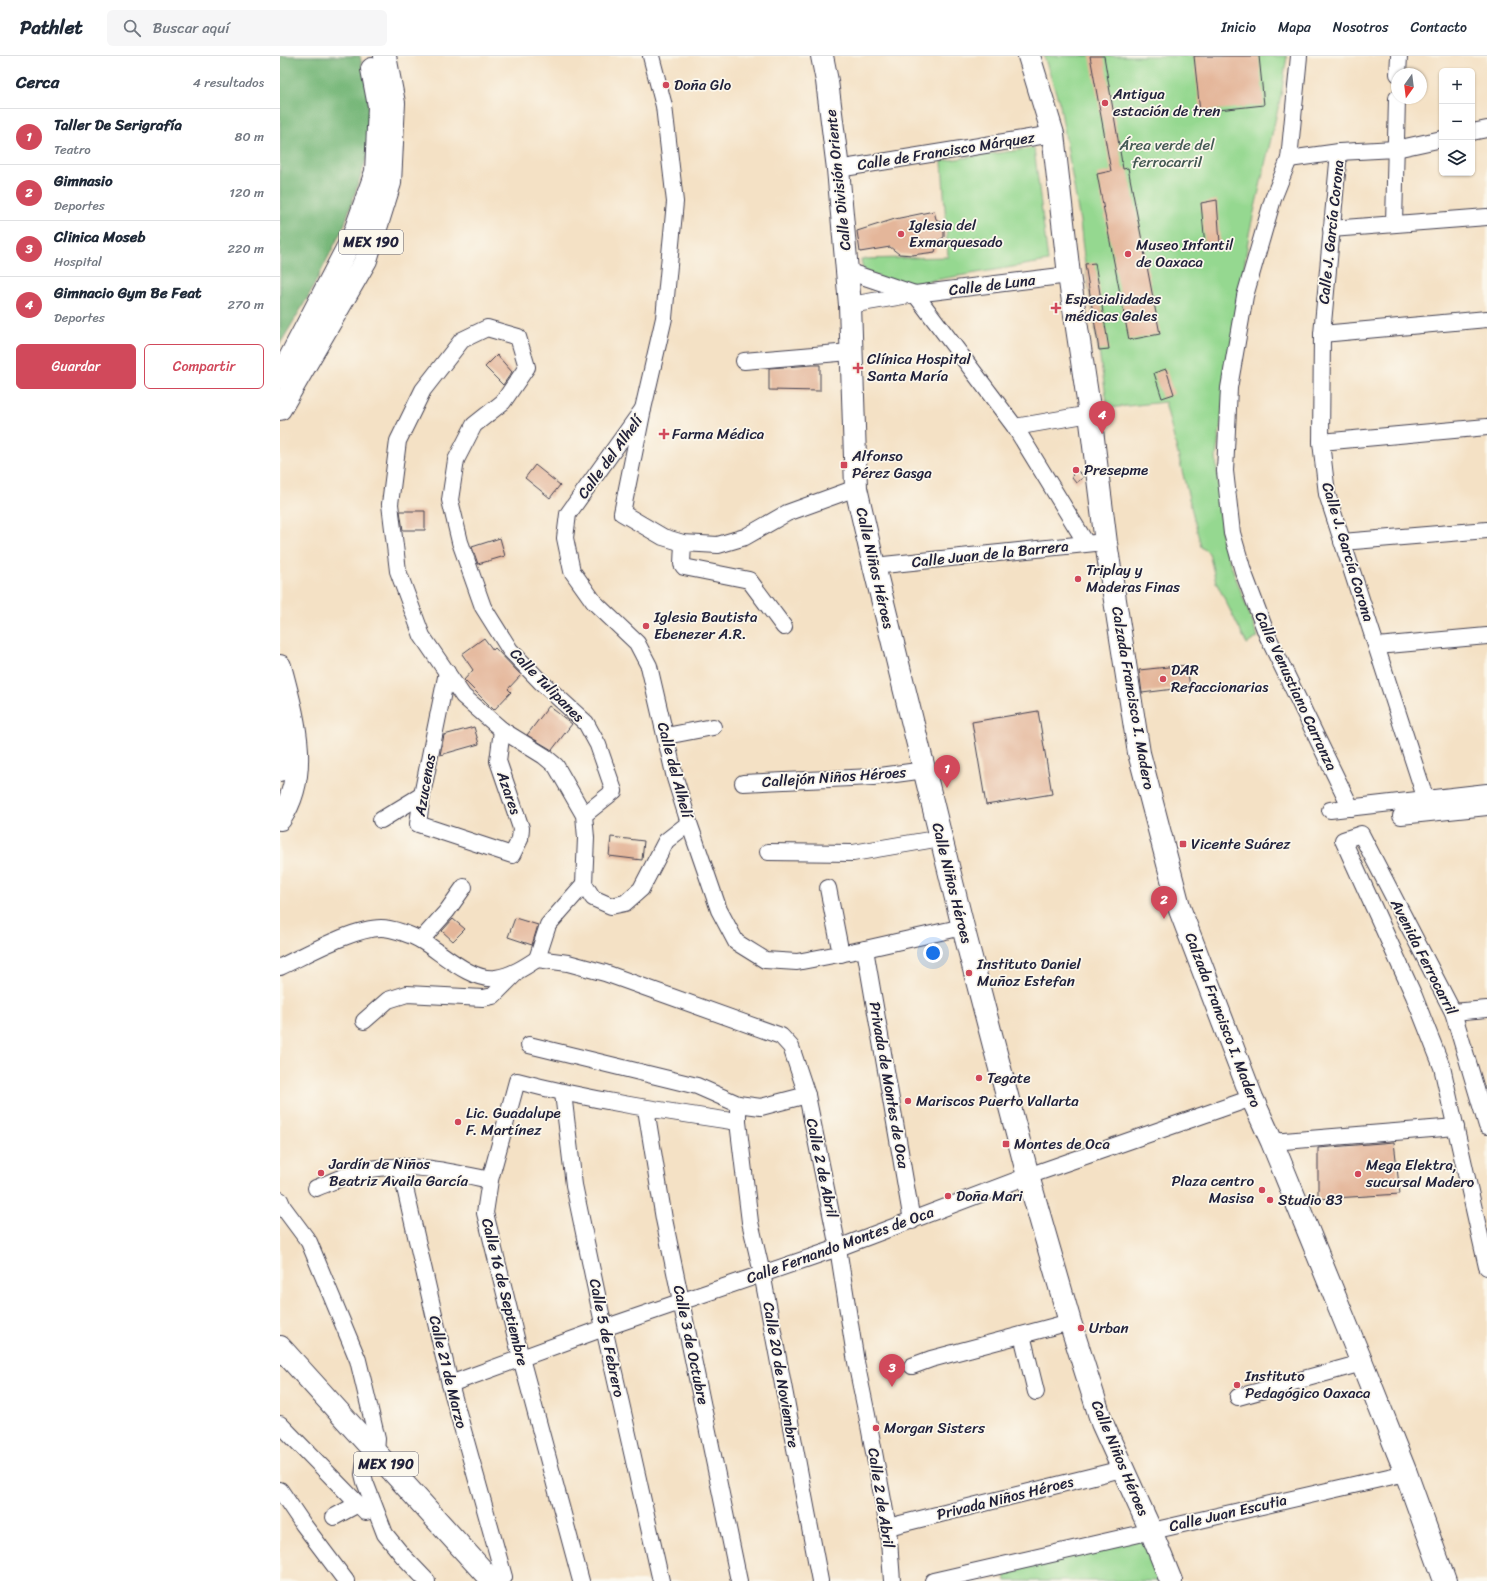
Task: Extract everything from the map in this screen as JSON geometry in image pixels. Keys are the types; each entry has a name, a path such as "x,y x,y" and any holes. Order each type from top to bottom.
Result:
{"main road":[{"name":"MEX 190","path":"280,377 353,237 376,172 379,106 370,56"},
{"name":"MEX 190","path":"280,409 366,260 390,183 394,103 385,56"},
{"name":"Calle División Oriente","path":"822,56 838,169 850,305"},
{"name":"Calzada Francisco I. Madero","path":"1028,56 1053,134 1069,275 1090,414 1096,543 1139,753 1180,910 1252,1098 1272,1142 1406,1473 1445,1581"},
{"name":"Calle Niños Héroes","path":"850,305 850,352 856,453 856,488 963,926 1028,1176 1070,1322 1102,1424 1151,1531 1171,1581"},
{"path":"280,666 291,707 298,756 297,781 287,810 280,820"},
{"path":"280,726 282,757 280,770"},
{"name":"MEX 190","path":"280,1347 473,1581"},
{"name":"MEX 190","path":"280,1369 370,1458 498,1579"}],"street":[{"path":"651,56 664,106 675,202 664,318 622,513 663,537 683,543 718,545 745,537 787,513 856,488"},
{"name":"Calle Venustiano Carranza","path":"1299,56 1289,159 1273,199 1245,296 1229,388 1225,471 1232,533 1243,571 1267,635 1351,808"},
{"path":"1398,68 1399,56"},
{"path":"1394,224 1397,104"},
{"path":"1475,131 1487,129"},
{"name":"Calle de Francisco Márquez","path":"838,169 1053,134"},
{"path":"1289,159 1339,152 1396,149 1439,140"},
{"name":"Calle J. García Corona","path":"1339,152 1322,334 1321,442 1327,494 1426,800"},
{"path":"1331,229 1487,217"},
{"name":"Calle de Luna","path":"847,271 915,294"},
{"name":"Calle de Luna","path":"850,305 915,294 1069,275"},
{"path":"915,294 1015,427 1096,543"},
{"path":"1322,334 1487,319"},
{"name":"Calle Tulipanes","path":"584,815 614,791 598,745 586,723 540,681 510,650 484,607 460,542 450,500 456,460 474,424 503,402 527,367 518,337 487,328 462,340 422,390 398,441 390,504 398,571 422,636 464,696 502,730 544,756 556,766 584,815 586,838 584,884"},
{"path":"744,361 850,352"},
{"name":"Calle del Alhelí","path":"644,409 568,514 565,538 572,571 594,602 638,643 649,666 675,778 689,823 719,910 736,942 765,960 797,962 865,949 963,926"},
{"path":"1015,427 1090,414"},
{"path":"1321,442 1487,427"},
{"path":"1342,542 1487,530"},
{"path":"683,543 682,564 684,568 749,580 784,627"},
{"name":"Calle Juan de la Barrera","path":"874,566 1096,543"},
{"path":"1377,646 1487,636 1487,642"},
{"name":"Azucenas","path":"447,672 422,795 418,824 512,855"},
{"path":"666,736 713,727"},
{"name":"Azares","path":"502,730 498,761 521,828 520,839 512,855"},
{"name":"Callejón Niños Héroes","path":"743,783 873,777 925,770"},
{"path":"1330,810 1487,792"},
{"path":"381,820 422,795"},
{"path":"1401,816 1487,807"},
{"path":"280,967 353,934 380,928 390,929 421,940 459,967 483,977 496,979 518,971 537,960 548,926 584,884 593,898 611,906 625,903 641,889 666,841 689,823"},
{"name":"Avenida Ferrocarril","path":"1456,1127 1442,1067 1414,996 1343,840 1362,834 1453,1012 1487,1125"},
{"path":"768,852 853,853 941,838"},
{"path":"421,940 447,911 464,887"},
{"path":"828,888 841,954"},
{"name":"Privada de Montes de Oca","path":"865,949 912,1221"},
{"name":"Calle 2 de Abril","path":"537,960 568,963 605,973 781,1036 791,1047 807,1096 838,1248 856,1362 888,1528 892,1581"},
{"path":"364,1021 388,1000 407,994 483,998 493,996 518,971"},
{"path":"1453,1012 1487,1008"},
{"path":"529,1045 697,1086 738,1104 761,1107 807,1096"},
{"name":"Calle 16 de Septiembre","path":"581,1581 521,1358 485,1213 490,1180 517,1081 563,1093 646,1109 738,1122"},
{"name":"Calle 5 de Febrero","path":"563,1093 574,1185 604,1328 661,1581"},
{"name":"Calle Fernando Montes de Oca","path":"450,1384 604,1328 838,1248 1028,1176 1252,1098"},
{"name":"Calle 20 de Noviembre","path":"738,1104 738,1122 750,1222 762,1273 820,1581"},
{"name":"Calle 3 de Octubre","path":"646,1109 664,1219 739,1581"},
{"path":"1272,1142 1456,1127 1487,1267"},
{"path":"316,1188 370,1169 400,1166 443,1170 490,1180"},
{"name":"Calle 21 de Marzo","path":"400,1166 450,1384 498,1579"},
{"path":"280,1200 283,1207 308,1242 358,1360 377,1439 363,1474 385,1534"},
{"path":"912,1366 931,1359 1070,1322"},
{"path":"1022,1335 1036,1392"},
{"path":"1238,1397 1362,1363"},
{"path":"280,1424 358,1504 427,1581"},
{"name":"Privada Niños Héroes","path":"888,1528 1122,1469"},
{"name":"Calle Juan Escutia","path":"933,1581 1406,1473"},
{"path":"280,1490 303,1524 346,1581"},
{"path":"334,1517 358,1504"}],"green space":[{"path":"280,56 360,56 368,93 369,151 344,226 308,297 280,344"},
{"name":"Área verde del ferrocarril","path":"1044,56 1287,56 1281,95 1249,234 1216,457 1222,541 1258,637 1247,644 1216,582 1209,553 1201,547 1165,402 1108,408 1084,258 1080,222 1060,105"},
{"path":"1034,148 1048,261 899,286 863,270 861,259 948,257 942,161"},
{"path":"1142,1535 1159,1581 1006,1581 1003,1568"}],"building":[{"name":"Museo Infantil de Oaxaca","path":"1090,56 1104,56 1123,169 1128,168 1160,334 1129,340 1097,174 1111,171"},
{"path":"1194,56 1259,56 1264,105 1200,112"},
{"path":"1217,200 1220,244 1205,246 1201,203"},
{"name":"Iglesia del Exmarquesado","path":"934,211 936,219 944,225 944,237 938,241 935,252 912,255 899,254 890,247 860,252 857,231 895,219"},
{"name":"Museo Infantil de Oaxaca","path":"1095,263 1109,349 1099,350 1085,264"},
{"path":"497,355 512,372 503,385 485,367"},
{"path":"820,365 820,391 769,390 769,368"},
{"path":"1166,369 1174,394 1162,398 1154,373"},
{"path":"535,465 560,485 550,498 525,478"},
{"path":"1078,471 1084,477 1076,483 1072,478 1073,473"},
{"path":"400,511 425,511 425,530 403,530"},
{"path":"500,538 505,556 478,564 472,547"},
{"path":"484,638 493,650 495,648 521,675 508,689 511,692 494,710 464,680 473,670 462,654"},
{"name":"DAR Refaccionarias","path":"1187,665 1190,687 1142,693 1139,670"},
{"path":"549,706 572,724 552,750 527,735"},
{"path":"1038,711 1052,794 986,805 972,722"},
{"path":"474,727 479,744 440,755 444,735"},
{"path":"611,837 644,841 642,860 609,856"},
{"path":"515,918 538,925 532,945 508,937"},
{"path":"453,919 465,929 453,941 442,931"},
{"name":"Mega Elektra, sucursal Madero","path":"1394,1142 1400,1194 1318,1199 1318,1148"}],"place":[{"name":"Doña Glo","path":"666,85"},
{"name":"Antigua estación de tren","path":"1105,103"},
{"name":"Iglesia del Exmarquesado","path":"901,234"},
{"name":"Museo Infantil de Oaxaca","path":"1128,254"},
{"name":"Especialidades médicas Gales","path":"1056,308"},
{"name":"Clínica Hospital Santa María","path":"858,368"},
{"name":"Farma Médica","path":"664,434"},
{"name":"Gimnacio Gym Be Feat","path":"1102,434"},
{"name":"Alfonso Pérez Gasga","path":"844,465"},
{"name":"Presepme","path":"1076,470"},
{"name":"Triplay y Maderas Finas","path":"1078,579"},
{"name":"Iglesia Bautista Ebenezer A.R.","path":"646,626"},
{"name":"DAR Refaccionarias","path":"1163,679"},
{"name":"Taller De Serigrafía","path":"947,788"},
{"name":"Vicente Suárez","path":"1183,844"},
{"name":"Gimnasio","path":"1164,919"},
{"name":"Instituto Daniel Muñoz Estefan","path":"969,973"},
{"name":"Tegate","path":"979,1078"},
{"name":"Mariscos Puerto Vallarta","path":"908,1101"},
{"name":"Lic. Guadalupe F. Martínez","path":"458,1122"},
{"name":"Montes de Oca","path":"1006,1144"},
{"name":"Jardín de Niños Beatriz Availa García","path":"321,1173"},
{"name":"Mega Elektra, sucursal Madero","path":"1358,1174"},
{"name":"Plaza centro Masisa","path":"1262,1190"},
{"name":"Doña Mari","path":"948,1196"},
{"name":"Studio 83","path":"1270,1200"},
{"name":"Urban","path":"1081,1328"},
{"name":"Instituto Pedagógico Oaxaca","path":"1237,1385"},
{"name":"Clinica Moseb","path":"892,1387"},
{"name":"Morgan Sisters","path":"876,1428"}]}
